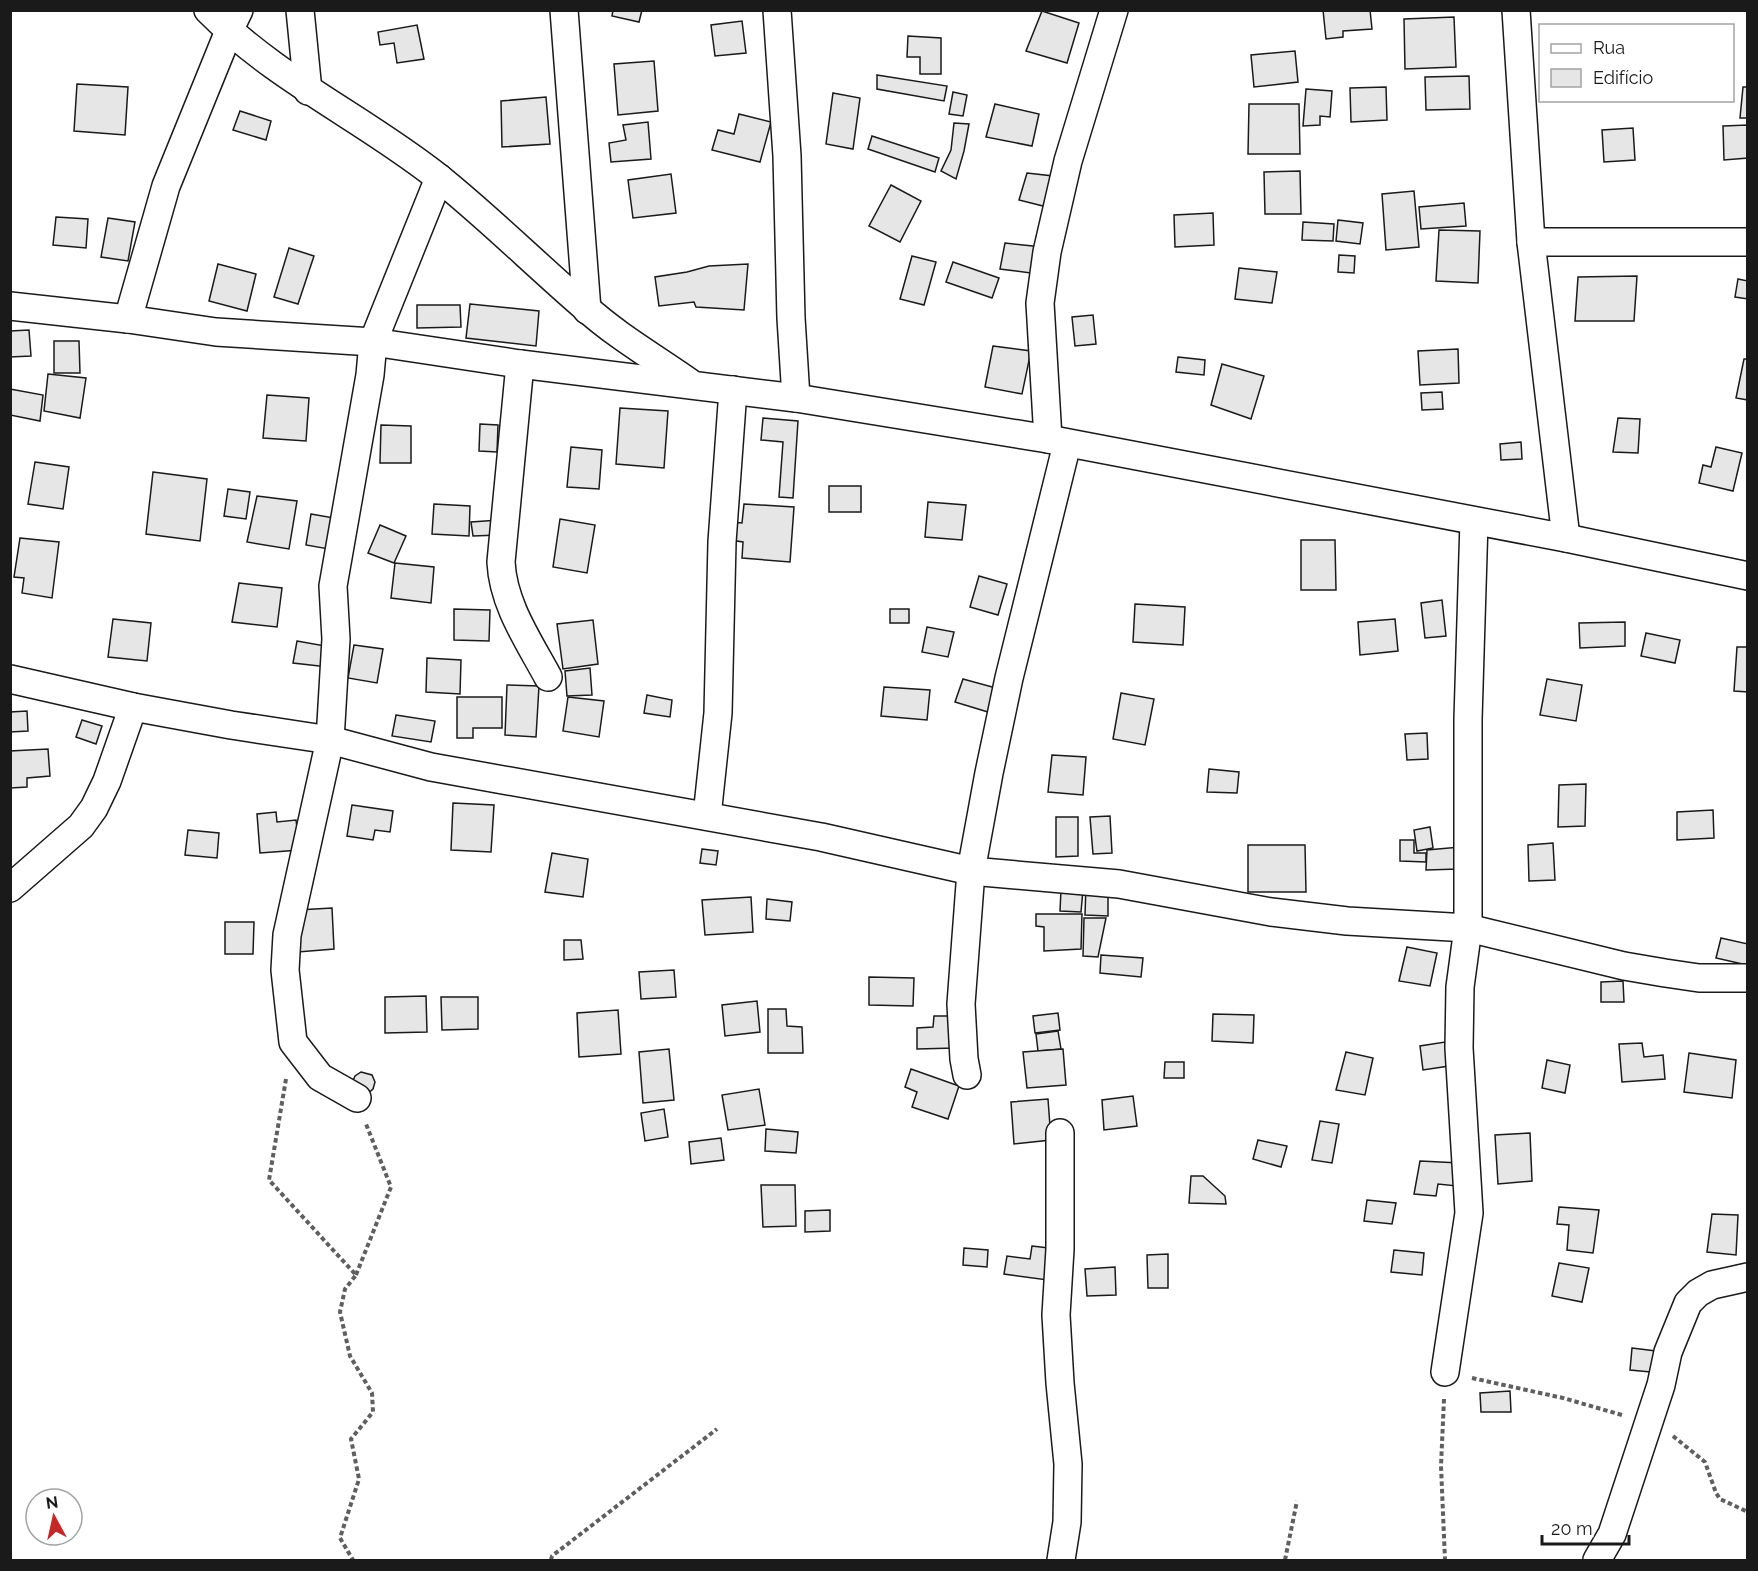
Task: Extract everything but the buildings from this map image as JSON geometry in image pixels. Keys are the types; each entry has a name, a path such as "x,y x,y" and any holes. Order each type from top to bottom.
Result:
{"street":[{"path":"208,10 234,21 308,91 388,141 439,178 587,310 695,386"},
{"path":"300,10 308,91"},
{"path":"564,10 587,310"},
{"path":"777,10 787,156 791,318 796,398"},
{"path":"967,1075 964,1059 962,1004 971,871 1057,441 1040,303 1047,252 1068,161 1114,10"},
{"path":"1516,10 1531,242 1566,538"},
{"path":"128,319 166,186 234,21"},
{"path":"357,1098 320,1077 292,1042 285,970 287,935 330,740 336,639 333,586 370,375 373,342 439,178"},
{"path":"1531,242 1748,243"},
{"path":"10,306 128,319 216,332 373,342 520,364 602,372 796,398 1057,441 1474,520 1748,576"},
{"path":"520,364 501,562 502,580 520,626 548,676"},
{"path":"707,816 718,713 722,542 734,390"},
{"path":"1445,1372 1469,1213 1459,1048 1460,987 1468,928 1468,719 1474,520"},
{"path":"10,679 133,707 330,740 431,767 821,837 971,871 1119,884 1271,912 1336,920 1468,928 1655,972 1699,978 1748,978"},
{"path":"10,888 81,826 94,808 107,781 133,707"},
{"path":"1060,1133 1060,1249 1056,1315 1059,1383 1068,1464 1067,1522 1061,1560"},
{"path":"1597,1560 1612,1534 1661,1385 1668,1352 1688,1303 1698,1293 1712,1285 1748,1277"}],"path":[{"path":"292,1042 269,1180 356,1275"},
{"path":"352,1560 340,1538 359,1479 351,1439 373,1412 372,1393 350,1356 340,1312 345,1289 356,1275 391,1187 357,1098"},
{"path":"1445,1560 1441,1466 1445,1372 1563,1398 1649,1423 1673,1436 1705,1462 1720,1499 1748,1512"},
{"path":"551,1560 552,1556 717,1429"},
{"path":"1285,1560 1297,1502"}]}
